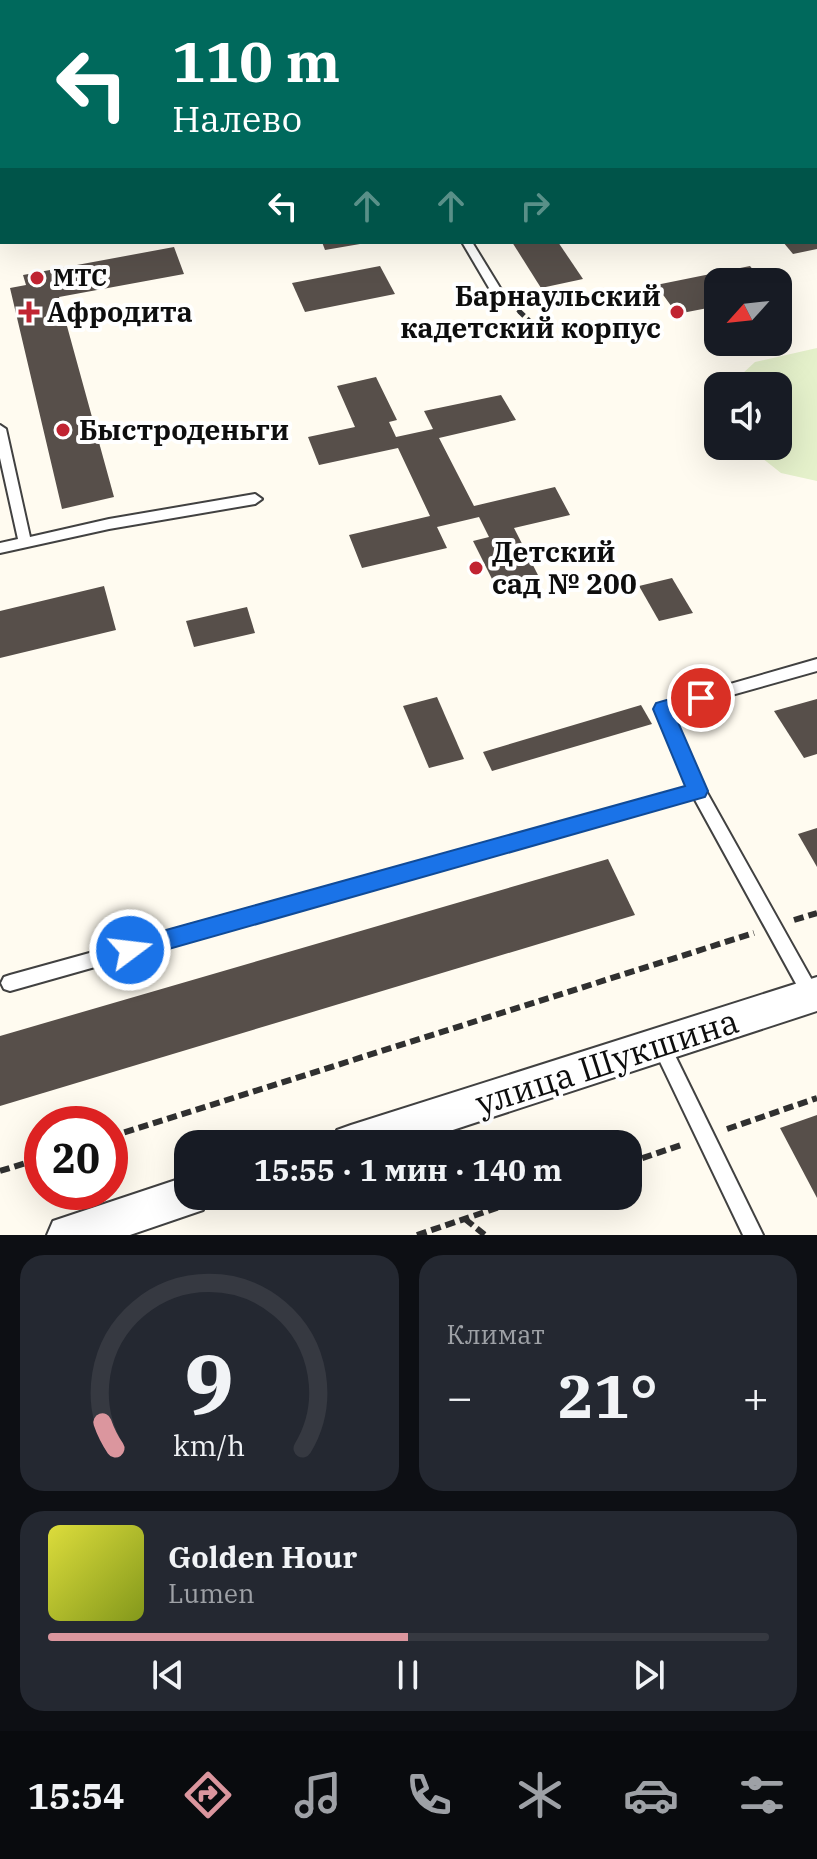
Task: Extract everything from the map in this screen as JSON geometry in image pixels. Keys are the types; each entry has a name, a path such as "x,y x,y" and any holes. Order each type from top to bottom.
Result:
{"street":[{"name":"улица Шукшина","path":"395,1130 814,995"},
{"path":"67,1235 174,1201"}],"lane":[{"path":"468,244 496,291"},
{"path":"0,429 25,543"},
{"path":"0,548 109,524 255,499"},
{"path":"814,995 698,791 662,709 817,665"},
{"path":"10,983 698,791"},
{"path":"661,1045 753,1235"}],"path":[{"path":"496,291 542,333"},
{"path":"128,1131 817,913"},
{"path":"0,1171 24,1164"},
{"path":"417,1235 491,1210"},
{"path":"465,1219 485,1235"}],"green space":[{"path":"817,348 817,481 781,473 765,460 792,460 792,372 744,372 755,362"}],"building":[{"path":"323,244 360,244 325,250"},
{"path":"513,244 559,244 583,279 541,288"},
{"path":"785,244 817,244 817,249 793,254"},
{"path":"174,247 184,274 59,297 114,497 62,509 10,288 26,285 23,275"},
{"path":"380,266 395,294 305,312 292,283"},
{"path":"704,275 704,309 677,314 656,285"},
{"path":"376,377 397,420 389,422 396,437 433,429 424,411 501,395 516,420 439,438 474,506 555,487 570,515 514,528 540,579 497,589 473,541 489,537 479,517 437,527 447,548 362,568 349,535 430,516 398,448 319,465 308,437 355,427 337,386"},
{"path":"672,578 693,613 659,621 639,586"},
{"path":"104,586 116,630 0,658 0,611"},
{"path":"247,607 255,633 194,647 186,621"},
{"path":"437,697 464,759 429,768 403,706"},
{"path":"817,699 817,754 804,758 774,711"},
{"path":"641,705 652,724 492,771 483,752"},
{"path":"817,828 817,867 798,834"},
{"path":"608,859 635,915 0,1106 0,1036"},
{"path":"817,1115 817,1198 780,1128"}],"place":[{"name":"МТС","path":"37,278"},
{"name":"Афродита","path":"29,312"},
{"name":"Барнаульский кадетский корпус","path":"677,312"},
{"name":"Быстроденьги","path":"63,430"},
{"name":"Детский сад № 200","path":"476,568"}],"route":[{"path":"130,950 698,791 662,709 701,698"}]}
